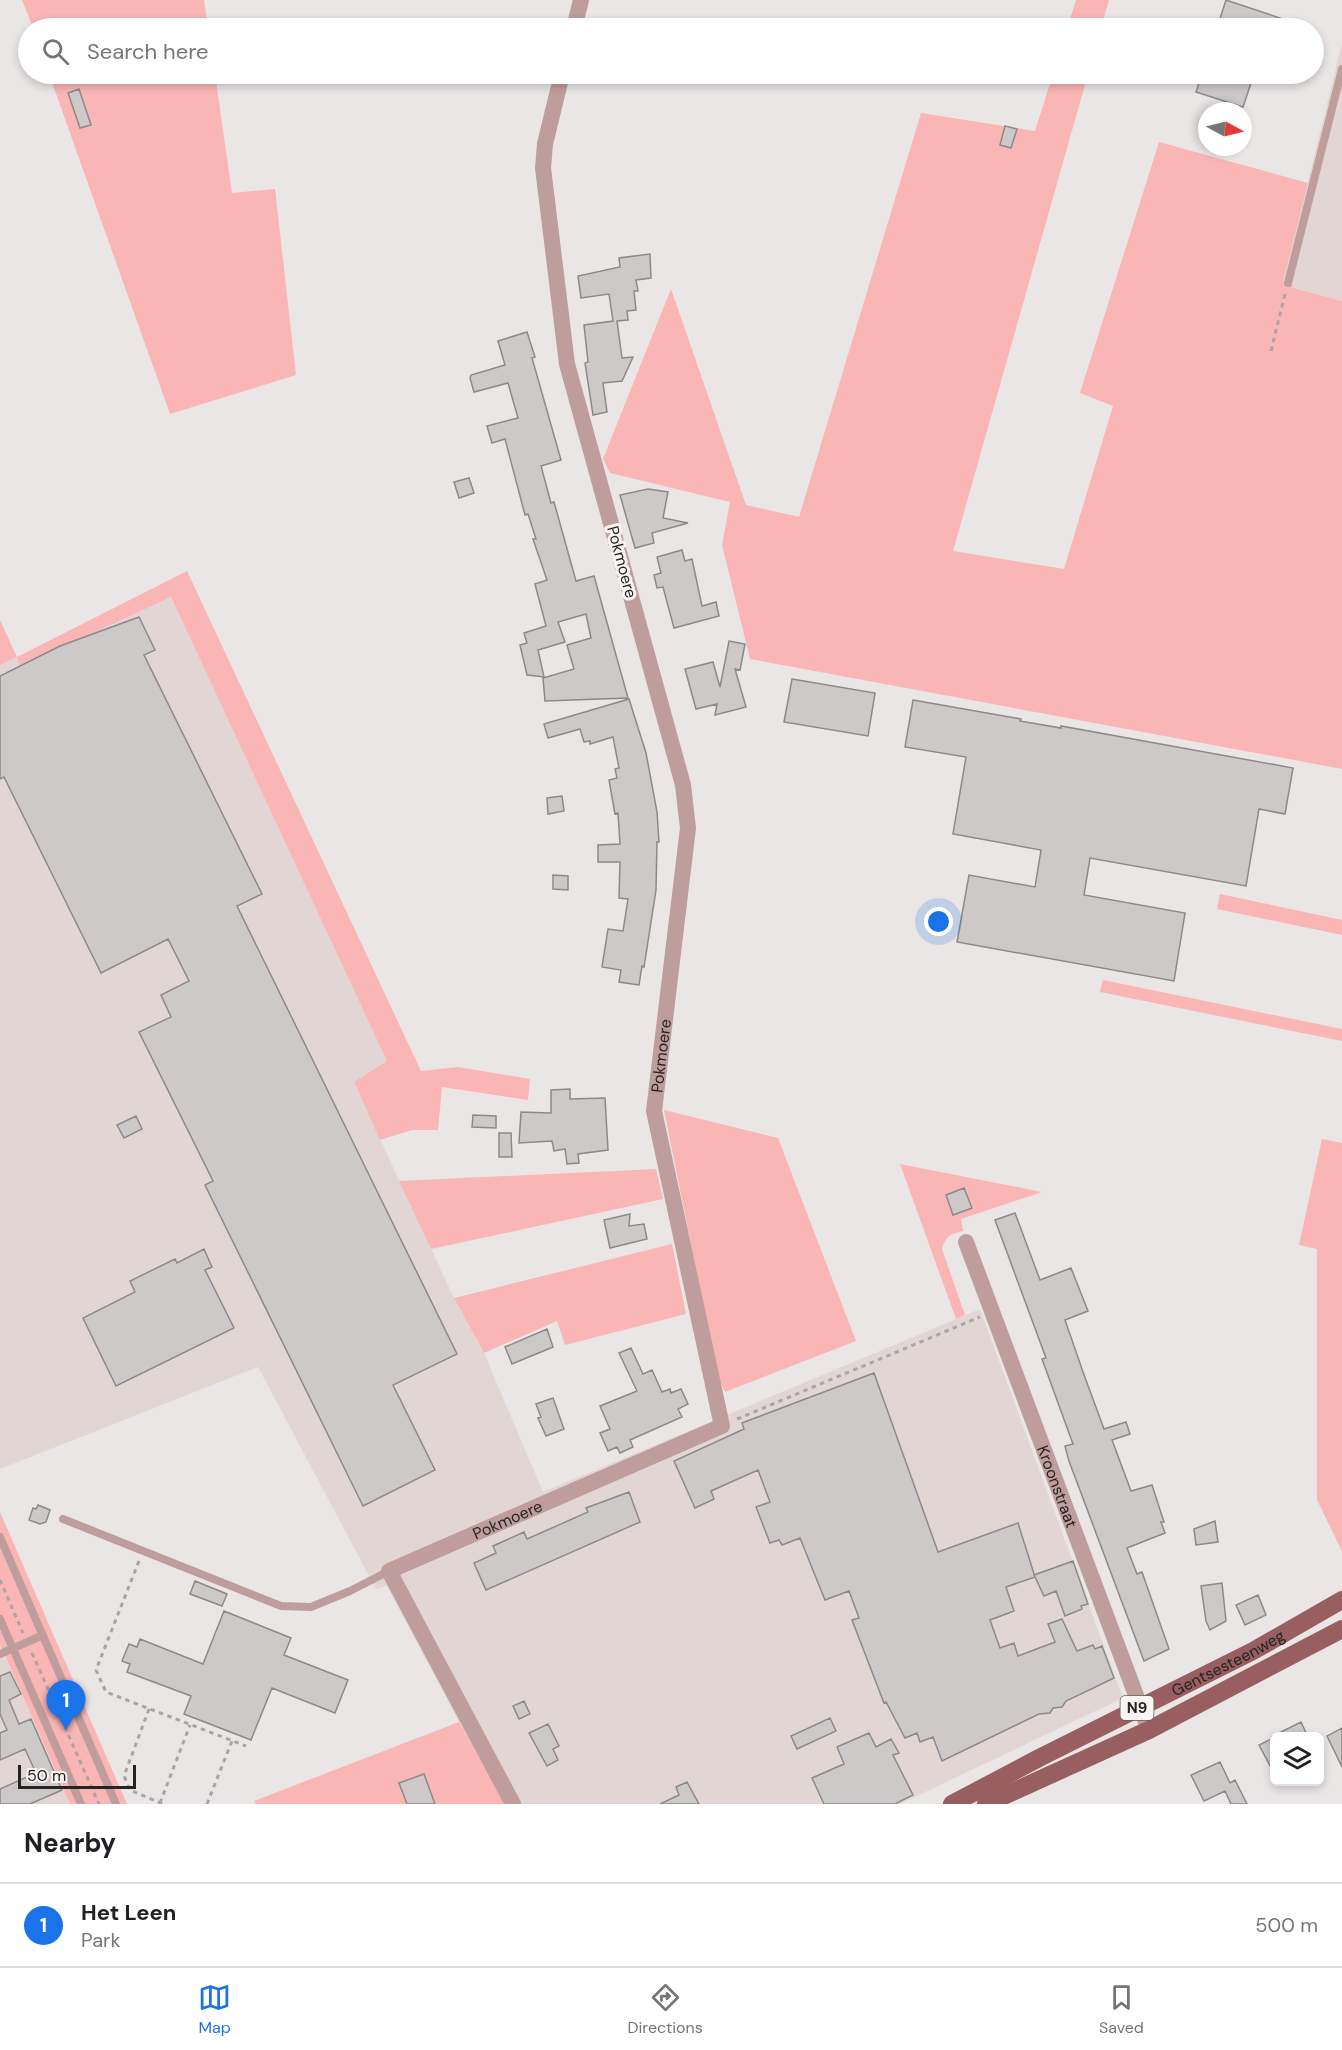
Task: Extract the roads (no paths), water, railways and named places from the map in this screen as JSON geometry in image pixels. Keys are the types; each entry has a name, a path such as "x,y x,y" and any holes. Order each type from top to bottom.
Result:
{"main road":[{"name":"Gentsesteenweg","path":"986,1804 1001,1788 1140,1707 1253,1651 1342,1600"},
{"name":"Gentsesteenweg","path":"952,1804 1001,1788 1149,1730 1342,1629"}],"street":[{"path":"576,18 581,0"},
{"name":"Pokmoere","path":"389,1571 722,1426 654,1111 688,828 682,785 567,364 543,168 545,144 560,84"},
{"name":"Kroonstraat","path":"966,1242 1149,1730"},
{"path":"389,1571 513,1804"}],"lane":[{"path":"1288,283 1342,69"},
{"path":"63,1519 281,1606 312,1606 350,1591 389,1571"},
{"path":"0,1538 116,1804"},
{"path":"0,1618 81,1804"},
{"path":"0,1654 43,1635"}],"place":[{"name":"Het Leen","path":"66,1730"}]}
